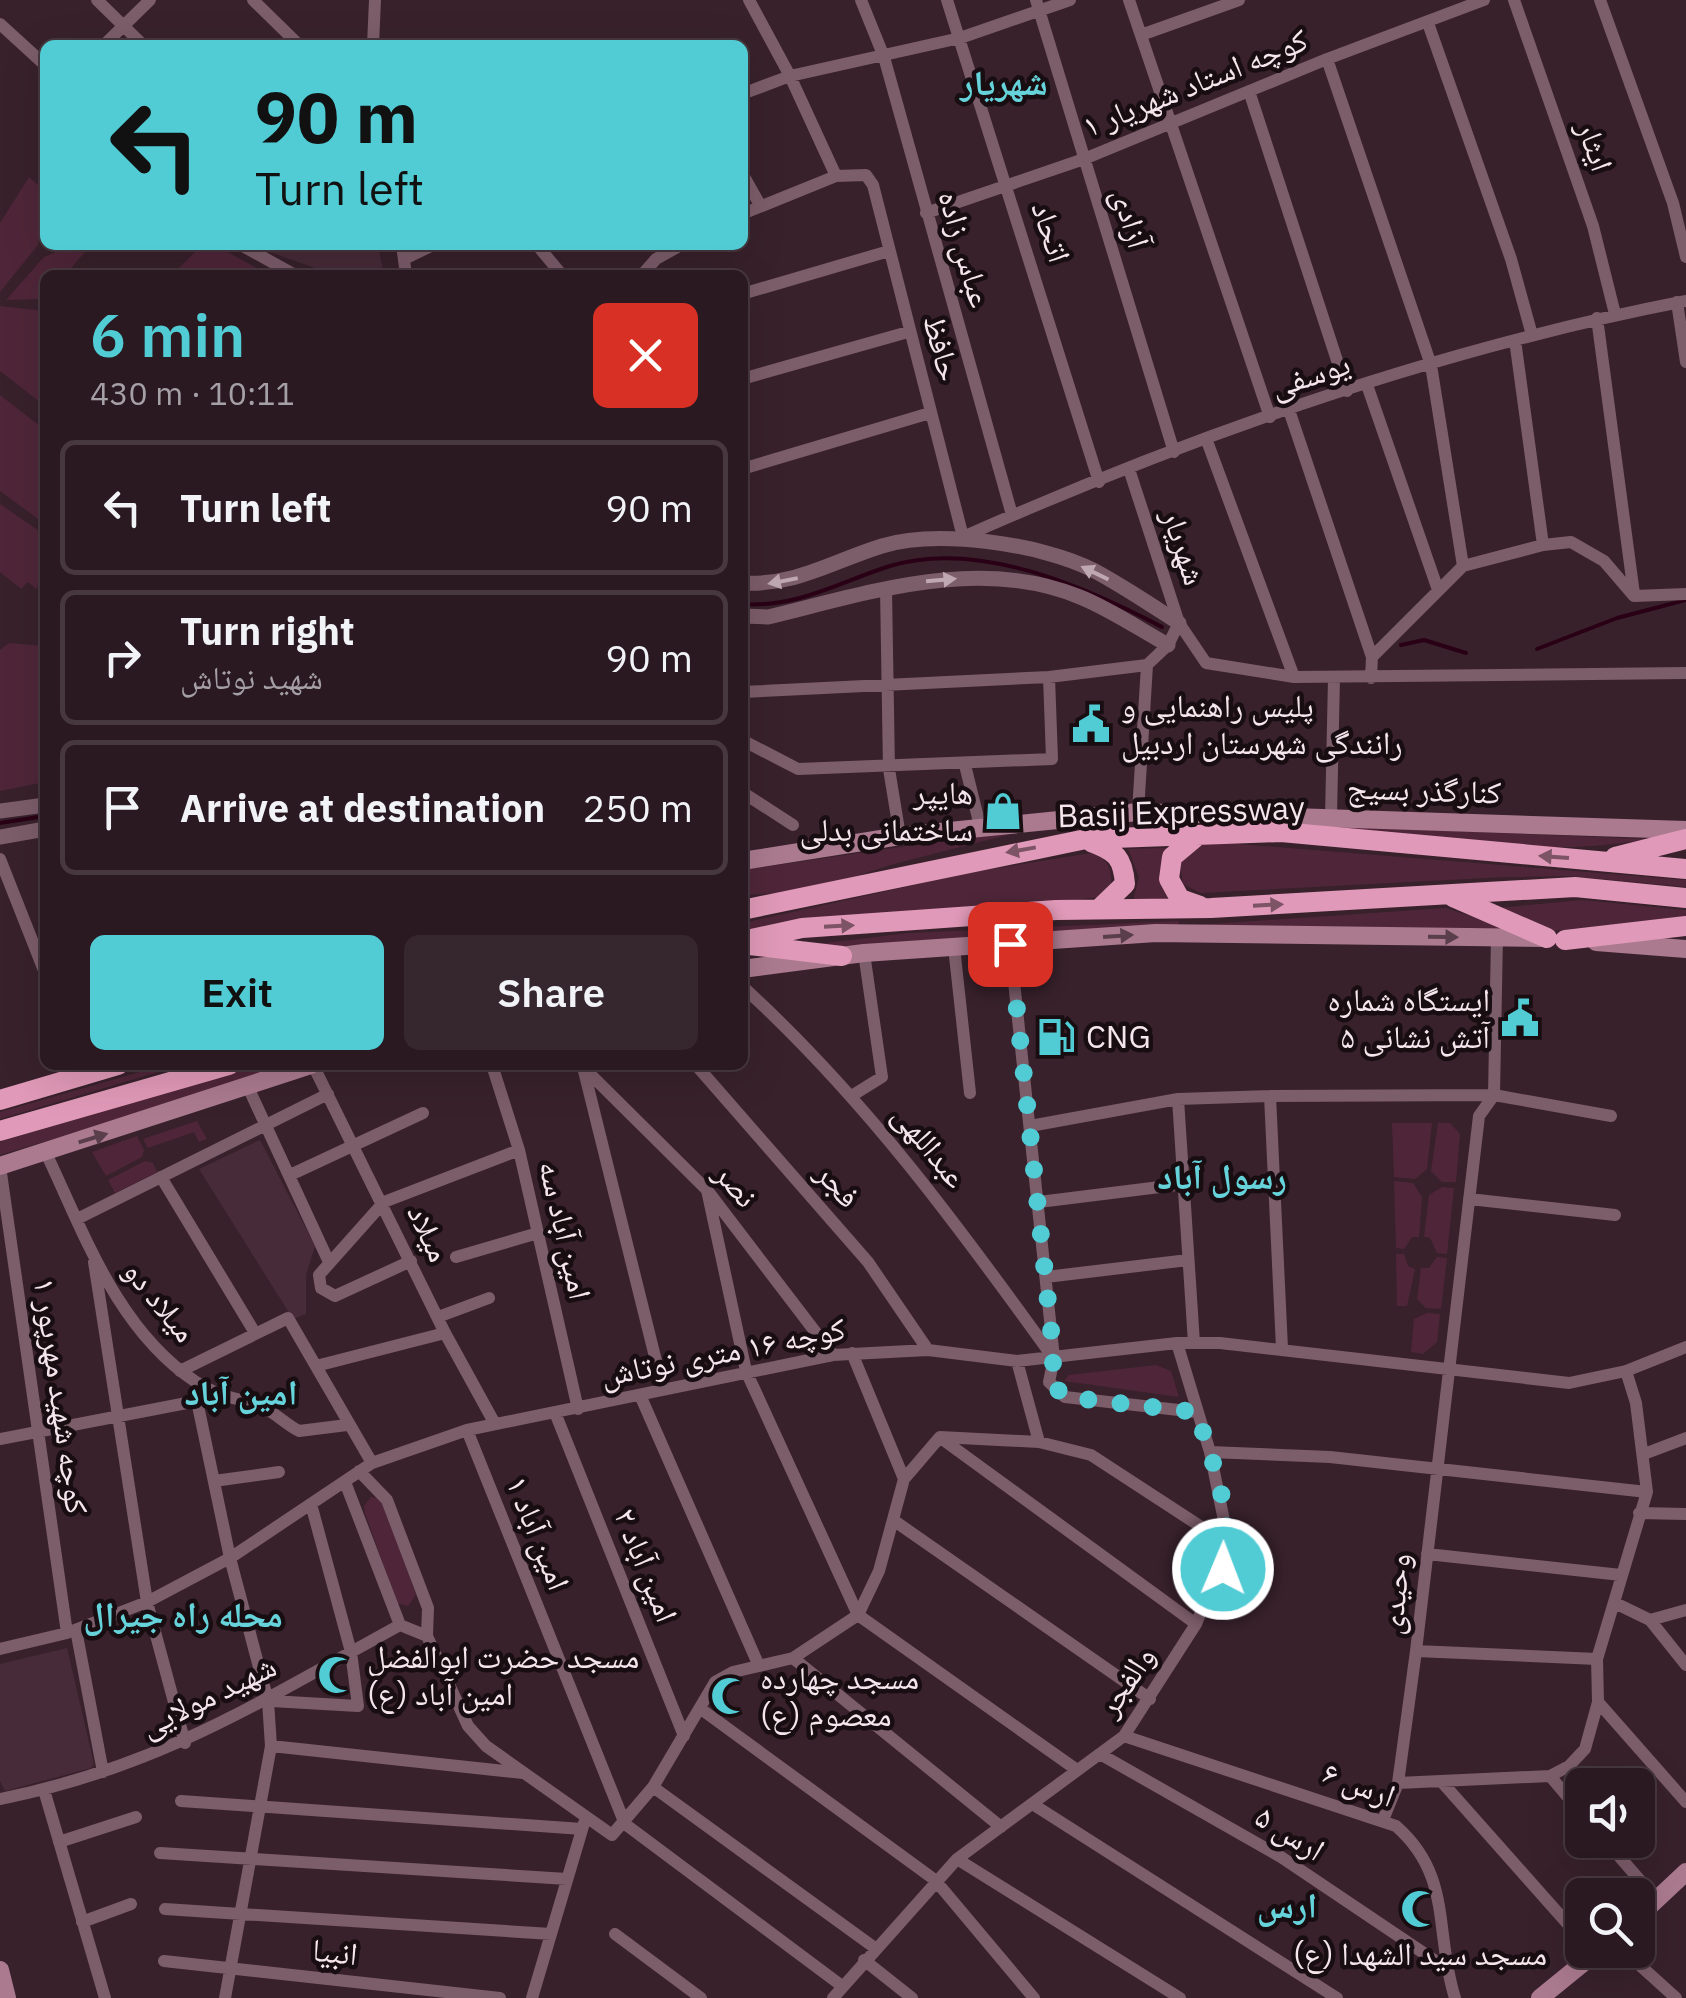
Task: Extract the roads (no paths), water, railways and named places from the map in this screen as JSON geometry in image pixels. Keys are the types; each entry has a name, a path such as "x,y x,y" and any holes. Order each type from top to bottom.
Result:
{"highway":[{"name":"Basij Expressway","path":"748,909 1086,840 1199,835 1281,832 1686,869"},
{"path":"1199,835 1182,844 1172,857 1169,879 1180,899 1211,908"},
{"path":"1602,860 1686,839"},
{"path":"1086,840 1112,850 1124,862 1125,884 1099,910"},
{"path":"748,941 802,928 1575,887 1686,898"},
{"path":"1447,894 1556,939 1686,926"},
{"path":"748,901 774,903"},
{"path":"748,943 842,956"},
{"path":"4,1097 100,1070"},
{"path":"0,1131 212,1070"}],"main road":[{"name":"کنارگذر بسیج","path":"748,860 980,826 1138,812 1686,830"},
{"path":"748,968 864,953 1156,933 1556,939 1686,949"},
{"path":"0,1166 297,1070"},
{"path":"1657,1900 1683,1881"},
{"path":"1540,1998 1571,1968"},
{"path":"0,1970 7,1998"}],"street":[{"path":"98,0 138,40"},
{"path":"109,40 150,0"},
{"path":"253,0 294,40"},
{"path":"373,40 375,0"},
{"path":"748,211 836,176 790,76 749,0"},
{"name":"عباس زاده","path":"861,0 884,57 1012,515"},
{"name":"اتحاد","path":"947,0 1100,482"},
{"path":"748,92 790,76 960,38 1038,6 1070,0"},
{"path":"1129,0 1270,418"},
{"path":"1141,35 1239,0"},
{"name":"کوچه استاد شهریار ۱","path":"926,213 1084,159 1327,58 1484,0"},
{"name":"ایثار","path":"1514,0 1594,226 1614,314"},
{"path":"1600,0 1673,202 1686,258"},
{"name":"آزادی","path":"1038,6 1174,452"},
{"path":"1428,23 1511,259 1532,335"},
{"path":"0,24 40,60"},
{"path":"1327,58 1431,365 1462,566"},
{"path":"1250,91 1347,391"},
{"name":"حافظ","path":"836,176 866,174 873,185 963,536"},
{"path":"748,184 760,205"},
{"path":"250,250 286,270"},
{"path":"541,250 558,270"},
{"path":"646,270 671,250"},
{"path":"748,292 888,250"},
{"path":"656,259 660,270"},
{"path":"1682,302 1686,362"},
{"name":"یوسفی","path":"963,536 1174,452 1347,391 1532,335 1682,302"},
{"path":"1598,318 1634,596"},
{"path":"748,377 908,332"},
{"path":"1515,340 1543,544"},
{"path":"1367,385 1438,590"},
{"path":"1289,410 1372,657 1372,678"},
{"path":"748,466 930,414"},
{"path":"1207,441 1294,677"},
{"name":"شهریار","path":"1129,469 1179,622 1168,645 1147,665"},
{"path":"748,582 770,584 815,575 889,544 963,536 1090,568 1179,622 1206,663 1294,677 1334,678 1686,673"},
{"path":"1372,657 1462,566 1543,544 1571,542 1588,551 1604,561 1634,596"},
{"path":"748,616 768,616 942,578 1040,586 1080,596 1168,645"},
{"path":"886,589 889,769 900,836"},
{"path":"1634,596 1686,594"},
{"path":"748,692 1049,677 1147,665 1138,812"},
{"path":"748,743 798,769 889,769 1052,760 1049,677"},
{"path":"1331,816 1334,678"},
{"path":"964,764 980,826"},
{"path":"748,796 793,825"},
{"path":"0,811 40,806"},
{"path":"0,837 40,830"},
{"path":"0,859 40,942"},
{"path":"1494,1095 1498,938"},
{"path":"1010,944 1054,1358 1049,1382 1066,1397 1196,1412"},
{"path":"954,948 970,1092"},
{"path":"853,1095 882,1078 864,953"},
{"name":"عبداللهی","path":"748,992 853,1095 939,1200 1054,1358"},
{"name":"میلاد","path":"315,1070 384,1202 445,1334 496,1424"},
{"name":"امین آباد سه","path":"494,1070 519,1150 578,1409"},
{"path":"583,1070 664,1389"},
{"name":"نصر","path":"586,1070 707,1190 808,1316 833,1355"},
{"name":"فجر","path":"700,1070 868,1262 928,1350"},
{"path":"248,1087 328,1260"},
{"path":"77,1218 328,1094"},
{"path":"1030,1126 1178,1099 1270,1096 1494,1095 1611,1116"},
{"name":"وحیدی","path":"1383,1820 1398,1783 1479,1116 1494,1095"},
{"path":"1270,1096 1282,1348"},
{"path":"1178,1099 1194,1342"},
{"path":"290,1175 423,1112"},
{"path":"411,1260 335,1296 321,1288 318,1275 328,1260 384,1202 519,1150"},
{"name":"میلاد دو","path":"46,1152 94,1262 128,1312 180,1371 209,1390 264,1407 299,1431 347,1424"},
{"name":"کوچه شهید مهرپور ۱","path":"0,1166 38,1432 72,1631 103,1772"},
{"path":"161,1177 255,1333"},
{"path":"1039,1202 1184,1184"},
{"path":"707,1190 746,1371 858,1615 1077,1770"},
{"path":"1469,1199 1616,1215"},
{"path":"456,1257 538,1232"},
{"path":"1046,1277 1188,1260"},
{"path":"94,1262 122,1416 147,1602 184,1743"},
{"path":"438,1318 489,1298"},
{"path":"180,1371 288,1318 372,1463"},
{"path":"316,1366 445,1334"},
{"name":"کوچه ۱۶ متری نوتاش","path":"0,1649 72,1631 147,1602 230,1558 372,1463 467,1430 556,1415 833,1355 928,1350 1017,1361 1194,1342 1282,1348 1569,1383 1626,1372 1686,1347"},
{"path":"1177,1343 1210,1452 1230,1546"},
{"path":"852,1353 904,1479"},
{"path":"1017,1361 1039,1442"},
{"path":"1398,1783 1550,1776 1569,1766 1585,1749 1598,1702 1597,1660 1647,1492 1644,1454 1626,1372"},
{"path":"640,1396 759,1666"},
{"path":"0,1439 197,1401 230,1558 268,1701 270,1746 226,1998"},
{"name":"۲ امین آباد","path":"556,1415 684,1736"},
{"name":"۱ امین آباد","path":"467,1430 624,1824"},
{"path":"359,1470 387,1500 428,1608 428,1636 468,1726 486,1746 584,1822 612,1835 654,1787 722,1676 793,1658 858,1615 880,1571 896,1522 904,1479 940,1437"},
{"path":"940,1437 1039,1442 1091,1456 1230,1546"},
{"path":"940,1437 1196,1624"},
{"path":"1644,1454 1686,1438"},
{"path":"1210,1452 1438,1468 1647,1492"},
{"path":"214,1482 278,1472"},
{"path":"345,1482 400,1625 428,1636"},
{"path":"268,1701 358,1706 351,1652 311,1504"},
{"path":"1639,1513 1686,1514"},
{"path":"896,1522 1150,1700"},
{"name":"والفجر","path":"837,1992 957,1859 1124,1736 1196,1624 1230,1546"},
{"path":"1427,1554 1622,1575"},
{"path":"1615,1603 1650,1620 1686,1665"},
{"path":"1650,1620 1686,1610"},
{"name":"شهید مولایی","path":"0,1798 44,1790 184,1743 268,1701 400,1625"},
{"path":"1416,1650 1597,1660"},
{"path":"793,1658 1001,1827"},
{"path":"1598,1702 1686,1802"},
{"path":"702,1708 935,1880 1034,1998"},
{"name":"ارس ۶","path":"1124,1736 1383,1820 1411,1839 1427,1859 1435,1880 1446,1968 1455,1998"},
{"path":"270,1746 526,1774"},
{"name":"ارس ۵","path":"1100,1754 1281,1857 1446,1968"},
{"path":"1550,1776 1565,1794"},
{"path":"1441,1781 1565,1918"},
{"path":"654,1787 875,1948"},
{"path":"44,1790 105,1998"},
{"path":"180,1801 584,1822"},
{"path":"1034,1806 1337,1998"},
{"path":"59,1842 136,1817"},
{"path":"532,1998 584,1822"},
{"path":"624,1824 837,1992"},
{"path":"160,1853 567,1880"},
{"path":"1621,1858 1657,1900"},
{"path":"957,1859 1180,1998"},
{"path":"82,1922 130,1904"},
{"path":"165,1909 551,1934"},
{"path":"615,1934 701,1998"},
{"path":"864,1960 912,1998"},
{"name":"انبیا","path":"164,1961 500,1998"},
{"path":"1643,1968 1676,1998"}],"waterway":[{"path":"748,604 800,598 890,566 924,559 959,559 995,563 1066,583 1162,627"},
{"path":"1537,649 1617,618 1686,600"},
{"path":"1401,645 1424,640 1466,653"},
{"path":"0,823 40,817"}],"place":[{"name":"پلیس راهنمایی و رانندگی شهرستان اردبیل","path":"1091,724"},
{"name":"هایپر ساختمانی بدلی","path":"1003,811"},
{"name":"ایستگاه شماره ۵ آتش نشانی","path":"1520,1018"},
{"name":"CNG","path":"1056,1037"},
{"name":"مسجد حضرت ابوالفضل (ع) امین آباد","path":"337,1675"},
{"name":"مسجد چهارده معصوم (ع)","path":"730,1696"},
{"name":"مسجد سید الشهدا (ع)","path":"1420,1909"}],"district":[{"name":"شهریار","path":"1004,83"},
{"name":"رسول آباد","path":"1222,1177"},
{"name":"امین آباد","path":"241,1393"},
{"name":"محله راه جیرال","path":"183,1615"},
{"name":"ارس","path":"1287,1906"}]}
